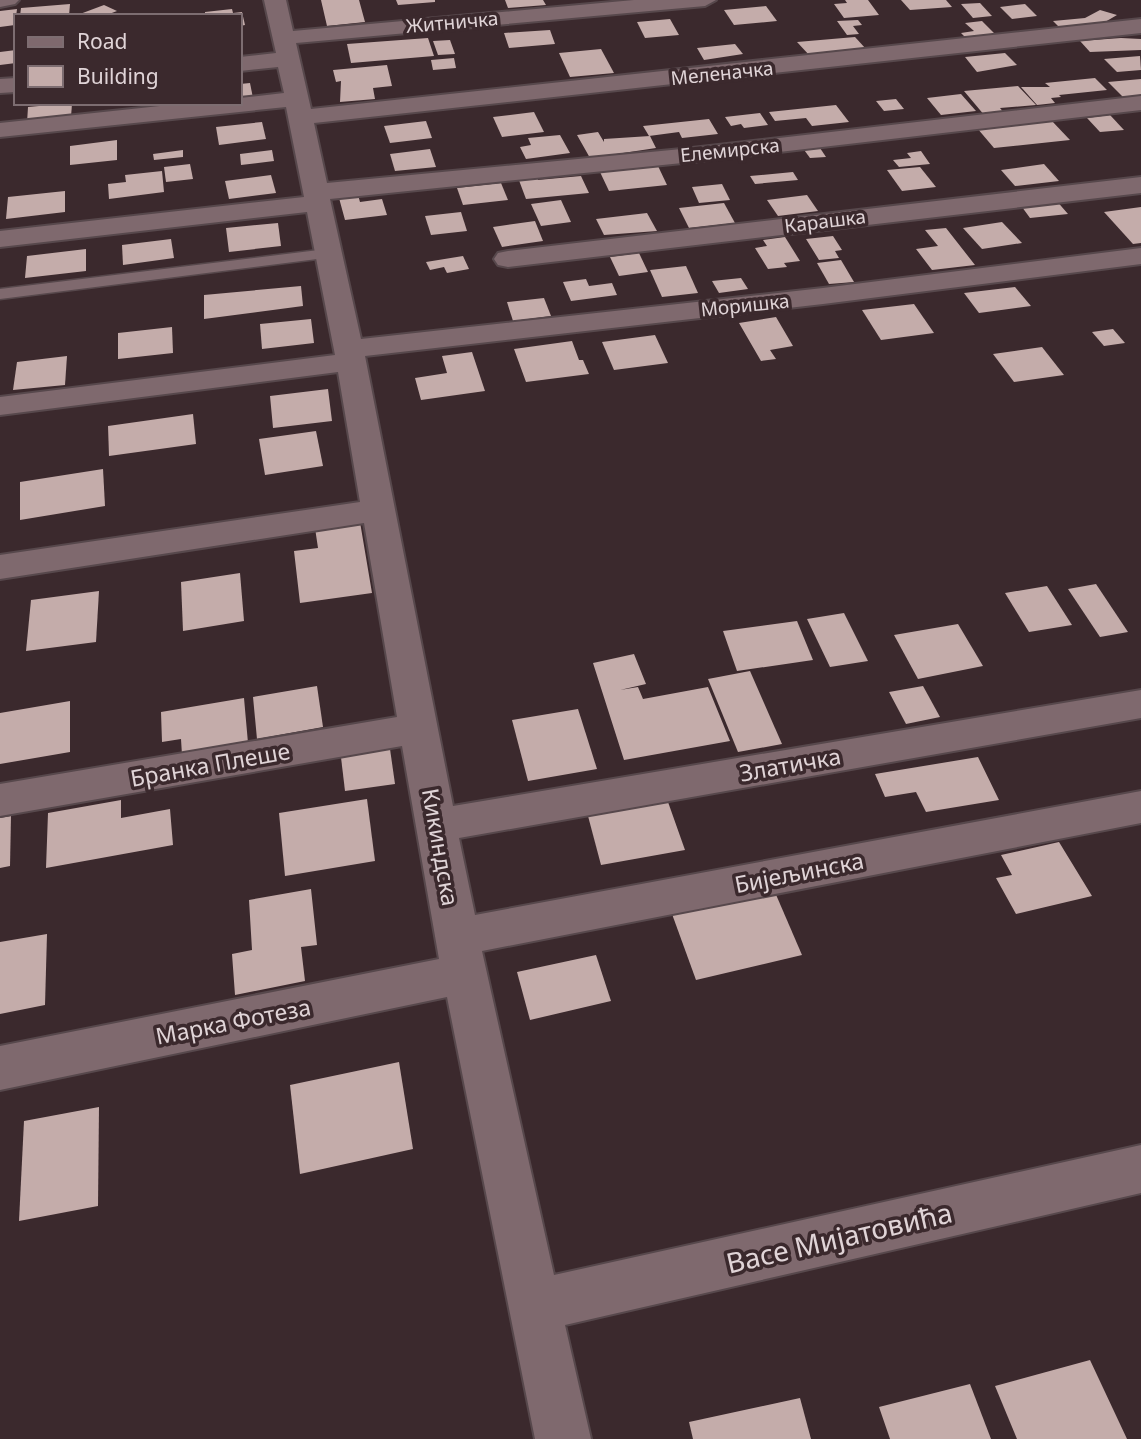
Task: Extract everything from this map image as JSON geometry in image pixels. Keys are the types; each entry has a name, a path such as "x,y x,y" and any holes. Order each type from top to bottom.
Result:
{"street":[{"path":"0,1 8,0"},
{"name":"Кикиндска","path":"275,0 319,197 327,254 380,510 462,955 562,1439"},
{"name":"Житничка","path":"242,63 286,49 705,0"},
{"name":"Меленачка","path":"0,130 300,108 1139,13"},
{"name":"Елемирска","path":"0,239 319,197 1141,103"},
{"name":"Карашка","path":"508,259 1141,185"},
{"name":"Моришка","path":"0,406 349,356 1141,256"},
{"path":"0,567 380,510"},
{"name":"Златичка","path":"438,825 1141,705"},
{"name":"Бранка Плеше","path":"0,800 419,728"},
{"name":"Бијељинска","path":"462,955 1141,807"},
{"name":"Марка Фотеза","path":"0,1068 462,955"},
{"name":"Васе Мијатовића","path":"536,1305 1141,1169"}],"lane":[{"path":"0,294 327,254"}],"building":[{"path":"321,0 359,0 365,22 327,26"},
{"path":"396,0 435,0 435,2 398,5"},
{"path":"505,0 543,0 546,5 508,8"},
{"path":"845,0 868,0 879,15 844,18 834,4 847,3"},
{"path":"901,0 946,0 952,7 910,10"},
{"path":"980,3 992,16 973,18 961,4"},
{"path":"70,4 69,14 20,14 21,8"},
{"path":"1025,4 1037,16 1012,19 1000,7"},
{"path":"104,5 117,11 109,14 80,14"},
{"path":"766,6 777,21 734,25 724,10"},
{"path":"17,9 14,25 0,27 0,11"},
{"path":"232,9 233,13 242,12 245,25 242,26 242,14 205,12"},
{"path":"1100,10 1117,15 1105,22 1108,25 1061,29 1053,21 1085,18"},
{"path":"670,19 679,35 645,38 637,22"},
{"path":"858,20 862,25 853,26 859,34 847,35 837,21"},
{"path":"982,21 996,35 966,38 961,33 974,31 965,23"},
{"path":"550,30 555,44 509,48 504,33"},
{"path":"855,37 866,49 810,56 797,42"},
{"path":"428,38 434,56 351,63 347,44"},
{"path":"1141,39 1141,50 1090,52 1080,41"},
{"path":"450,40 455,54 438,55 433,41"},
{"path":"735,44 743,54 704,60 697,48"},
{"path":"601,49 614,73 570,77 559,53"},
{"path":"14,50 14,63 0,65 0,52"},
{"path":"1005,53 1017,65 977,72 965,57"},
{"path":"1140,56 1141,70 1117,72 1104,59"},
{"path":"454,58 456,68 433,70 431,60"},
{"path":"387,65 392,86 373,88 375,99 340,102 341,81 336,82 333,70"},
{"path":"1095,78 1107,90 1059,95 1061,97 1051,98 1055,103 1037,105 1021,87 1050,87 1045,83"},
{"path":"1141,79 1141,98 1126,100 1108,82"},
{"path":"250,83 253,98 242,100 242,84"},
{"path":"1018,86 1036,105 1000,108 1005,114 985,116 964,91"},
{"path":"961,94 976,111 941,115 927,98"},
{"path":"896,99 904,109 884,111 876,101"},
{"path":"72,105 71,118 27,123 28,107"},
{"path":"836,105 849,122 812,126 806,118 775,121 769,112"},
{"path":"534,112 544,132 502,137 493,117"},
{"path":"760,113 768,125 744,128 741,124 731,126 725,117"},
{"path":"1110,115 1124,130 1100,132 1087,118"},
{"path":"709,119 718,134 682,138 679,132 649,136 643,126"},
{"path":"1051,120 1070,140 994,148 977,128"},
{"path":"426,121 432,138 390,143 384,126"},
{"path":"262,122 266,139 219,145 216,127"},
{"path":"598,132 604,142 604,139 650,136 656,148 590,158 577,135"},
{"path":"560,135 570,153 526,159 520,147 531,145 528,138"},
{"path":"117,140 117,160 70,165 70,146"},
{"path":"818,145 826,157 810,158 802,147"},
{"path":"430,149 436,167 395,171 390,154"},
{"path":"183,150 183,157 154,160 153,154"},
{"path":"272,150 274,161 241,165 240,154"},
{"path":"921,151 930,164 899,167 893,160 911,158 907,153"},
{"path":"190,164 193,179 166,182 164,167"},
{"path":"1044,164 1059,181 1015,186 1001,170"},
{"path":"658,166 667,185 609,191 600,172"},
{"path":"920,167 936,187 902,191 887,170"},
{"path":"162,171 164,192 109,199 108,184 126,182 125,175"},
{"path":"793,172 798,180 755,184 750,176"},
{"path":"536,173 538,180 581,176 589,193 526,199 517,175"},
{"path":"271,175 276,193 229,199 225,181"},
{"path":"501,183 508,200 463,205 457,188"},
{"path":"722,184 730,200 699,203 692,187"},
{"path":"65,191 65,212 6,219 8,197"},
{"path":"358,195 360,202 382,199 387,215 345,220 339,198"},
{"path":"807,195 818,211 778,216 767,200"},
{"path":"1055,199 1068,214 1030,218 1022,207 1037,206 1033,201"},
{"path":"561,200 571,222 541,226 531,204"},
{"path":"724,203 735,223 689,228 679,208"},
{"path":"1141,207 1141,243 1133,244 1104,212"},
{"path":"461,212 467,231 431,235 425,216"},
{"path":"647,213 657,231 604,235 596,219"},
{"path":"535,221 543,241 502,247 493,227"},
{"path":"1002,222 1022,243 982,249 963,228"},
{"path":"278,223 281,246 229,252 226,228"},
{"path":"946,228 975,265 932,270 916,249 938,246 925,230"},
{"path":"833,236 842,250 835,251 839,258 819,260 806,239"},
{"path":"785,237 800,261 784,263 787,267 768,269 755,248 767,246 763,240"},
{"path":"171,239 174,258 123,265 122,245"},
{"path":"86,249 86,271 25,278 27,256"},
{"path":"639,253 648,272 619,276 610,257"},
{"path":"463,256 469,269 447,273 444,267 430,270 426,262"},
{"path":"841,260 854,282 829,284 817,263"},
{"path":"686,266 698,293 662,297 650,270"},
{"path":"741,278 748,289 719,293 712,281"},
{"path":"586,279 589,286 612,283 617,295 571,301 563,282"},
{"path":"301,286 303,306 204,319 204,295"},
{"path":"1015,287 1031,306 979,313 964,293"},
{"path":"544,298 551,316 513,321 507,302"},
{"path":"914,304 934,333 881,340 862,310"},
{"path":"776,317 793,346 770,350 776,359 761,361 739,323"},
{"path":"311,319 314,343 262,349 260,324"},
{"path":"172,327 173,353 118,359 118,333"},
{"path":"1113,329 1125,343 1104,346 1092,332"},
{"path":"655,335 668,363 614,370 602,342"},
{"path":"572,341 579,360 583,360 589,374 526,382 514,349"},
{"path":"1042,347 1064,375 1014,382 993,354"},
{"path":"472,352 485,391 421,400 415,378 447,373 442,356"},
{"path":"67,356 65,385 13,390 17,362"},
{"path":"328,389 332,421 273,428 270,396"},
{"path":"193,414 196,444 109,456 108,426"},
{"path":"316,431 323,466 265,475 259,439"},
{"path":"103,469 105,506 20,520 20,482"},
{"path":"360,522 372,593 300,603 294,551 318,548 315,528"},
{"path":"240,573 244,621 183,631 181,582"},
{"path":"1096,584 1128,632 1100,637 1068,589"},
{"path":"1047,586 1072,625 1029,632 1005,593"},
{"path":"99,591 96,642 26,651 31,600"},
{"path":"844,613 868,661 830,667 807,619"},
{"path":"797,621 813,660 737,671 723,631"},
{"path":"958,624 983,666 918,679 894,635"},
{"path":"634,654 646,684 620,690 638,687 643,699 708,687 730,741 624,760 593,663"},
{"path":"750,671 782,744 738,752 708,679"},
{"path":"317,686 323,727 257,739 253,697"},
{"path":"923,686 940,717 906,724 889,692"},
{"path":"244,698 248,743 182,755 181,739 162,742 161,712"},
{"path":"70,701 70,752 0,764 0,713"},
{"path":"578,709 597,769 528,781 512,720"},
{"path":"389,742 395,784 345,791 340,749"},
{"path":"978,757 999,800 926,812 916,792 885,797 875,774"},
{"path":"367,799 375,861 285,876 279,813"},
{"path":"121,800 121,818 170,809 173,845 46,868 48,813"},
{"path":"668,802 685,850 601,865 588,816"},
{"path":"11,816 10,866 0,868 0,818"},
{"path":"1059,842 1092,896 1016,914 996,878 1012,875 1001,855"},
{"path":"311,889 317,945 301,947 305,981 235,995 232,954 252,950 249,900"},
{"path":"774,890 802,955 696,980 672,914"},
{"path":"47,934 45,1005 0,1014 0,942"},
{"path":"596,955 611,1001 530,1020 517,972"},
{"path":"399,1062 413,1149 300,1174 290,1085"},
{"path":"99,1107 98,1206 19,1221 24,1121"},
{"path":"1090,1360 1127,1439 1017,1439 995,1386"},
{"path":"970,1384 991,1439 890,1439 879,1407"},
{"path":"800,1398 811,1439 693,1439 689,1422"}]}
